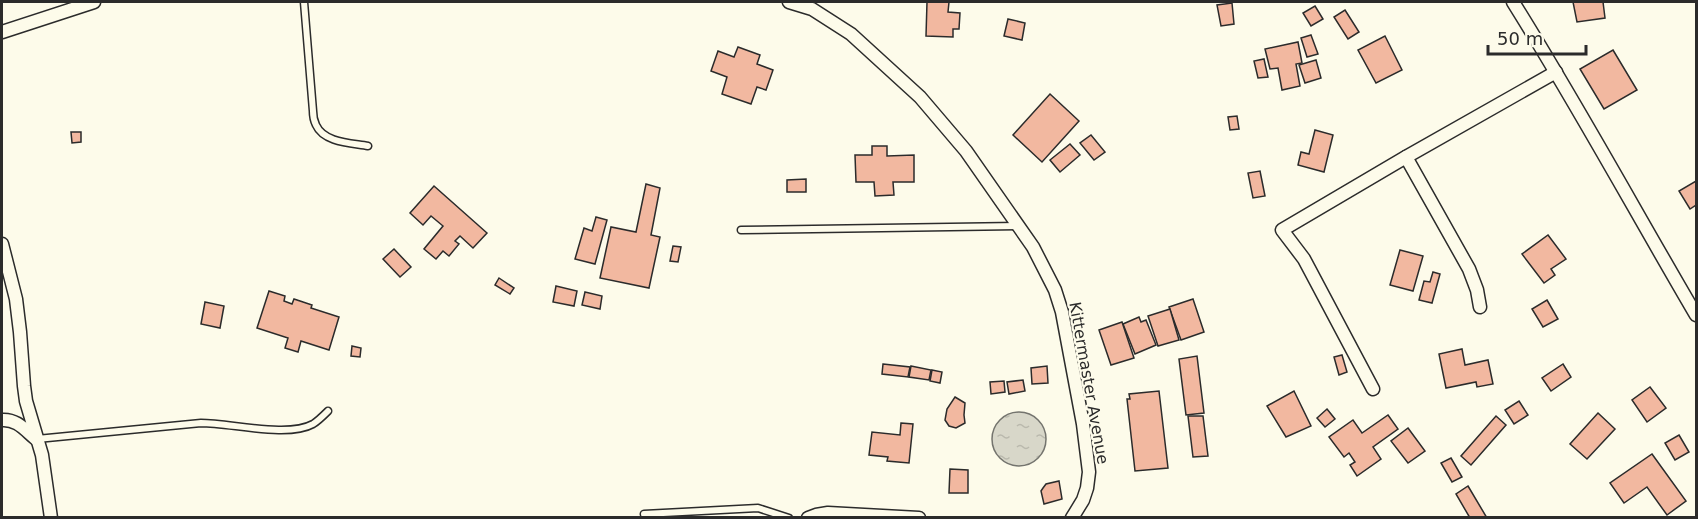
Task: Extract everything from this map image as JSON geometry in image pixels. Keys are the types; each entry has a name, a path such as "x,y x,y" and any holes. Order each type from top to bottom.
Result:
{"street":[{"path":"2,32 94,2"},
{"name":"Kittermaster Avenue","path":"789,2 812,9 851,34 920,98 966,151 1033,247 1055,290 1062,312 1083,424 1089,472 1083,500 1072,518"},
{"path":"1513,2 1696,315"},
{"path":"1373,389 1309,268 1282,230 1556,72"},
{"path":"1406,157 1469,269 1480,306"},
{"path":"2,244 16,299 24,387 42,455 51,518"},
{"path":"2,420 17,423 36,439"},
{"path":"808,518 816,514 828,513 919,518"}],"lane":[{"path":"304,2 312,111 316,126 325,135 337,141 368,146"},
{"path":"741,230 1018,226"},
{"path":"36,439 201,423 281,430 307,426 328,411"},
{"path":"644,514 758,508 789,518"}],"water":[{"path":"1014,412 1024,412 1034,416 1042,424 1046,439 1042,454 1034,462 1024,466 1014,466 1004,462 996,454 992,444 992,434 996,424 1004,416"}],"building":[{"path":"927,2 949,2 948,12 960,13 959,29 953,29 953,37 926,36"},
{"path":"1573,2 1603,2 1605,18 1577,22"},
{"path":"1232,3 1234,24 1221,26 1217,5"},
{"path":"1315,6 1323,19 1311,26 1303,13"},
{"path":"1345,10 1359,32 1348,39 1334,17"},
{"path":"1008,19 1025,23 1022,40 1004,36"},
{"path":"1311,35 1318,54 1307,57 1301,38"},
{"path":"1385,36 1402,70 1376,83 1358,50"},
{"path":"1298,42 1302,63 1296,64 1300,86 1282,90 1278,68 1270,69 1265,49"},
{"path":"738,47 760,55 757,64 773,70 766,90 757,87 751,104 722,94 727,77 711,71 718,51 734,57"},
{"path":"1613,50 1637,90 1604,109 1580,69"},
{"path":"1264,59 1268,77 1258,78 1254,61"},
{"path":"1316,60 1321,78 1305,83 1299,65"},
{"path":"1050,94 1079,121 1042,162 1013,135"},
{"path":"1237,116 1239,129 1230,130 1228,117"},
{"path":"1315,130 1333,135 1324,172 1298,165 1301,152 1309,154"},
{"path":"71,132 81,132 81,142 72,143"},
{"path":"1091,135 1105,152 1094,160 1080,143"},
{"path":"1070,144 1080,155 1060,172 1050,160"},
{"path":"872,146 887,146 887,156 914,155 914,182 893,182 894,195 875,196 874,182 856,182 855,155 872,155"},
{"path":"1260,171 1265,196 1253,198 1248,173"},
{"path":"806,179 806,192 787,192 787,180"},
{"path":"1696,181 1696,205 1690,209 1679,191"},
{"path":"646,184 660,188 651,235 660,237 649,288 600,278 611,227 636,232"},
{"path":"434,186 487,233 473,248 460,236 455,241 459,244 449,256 443,251 436,259 424,249 443,226 431,216 423,225 410,213"},
{"path":"596,217 607,220 595,264 575,259 584,228 592,231"},
{"path":"1548,235 1566,259 1551,269 1555,275 1544,283 1522,254"},
{"path":"673,246 681,247 678,262 670,261"},
{"path":"394,249 411,267 400,277 383,259"},
{"path":"1400,250 1423,256 1413,291 1390,285"},
{"path":"1433,272 1440,274 1432,303 1419,300 1424,281 1430,282"},
{"path":"499,278 514,288 510,294 495,285"},
{"path":"556,286 577,291 574,306 553,302"},
{"path":"269,291 285,296 284,301 292,304 294,299 312,305 311,308 339,317 329,350 301,341 298,352 285,348 288,338 257,328"},
{"path":"585,292 602,296 600,309 582,305"},
{"path":"1193,299 1204,332 1181,340 1169,307"},
{"path":"1547,300 1558,319 1543,327 1532,309"},
{"path":"205,302 224,306 220,328 201,324"},
{"path":"1170,309 1179,340 1158,346 1148,316"},
{"path":"1139,317 1141,322 1146,320 1156,345 1135,354 1123,324"},
{"path":"1122,322 1134,358 1111,365 1099,330"},
{"path":"352,346 361,348 360,357 351,356"},
{"path":"1462,349 1465,365 1488,360 1493,384 1477,387 1476,382 1446,388 1439,354"},
{"path":"1342,355 1347,372 1339,375 1334,357"},
{"path":"1197,356 1204,413 1186,415 1179,359"},
{"path":"883,364 910,367 908,377 882,374"},
{"path":"1563,364 1571,377 1551,391 1542,378"},
{"path":"911,366 931,370 929,380 909,377"},
{"path":"1047,366 1048,383 1032,384 1031,368"},
{"path":"932,370 942,372 940,383 930,381"},
{"path":"1023,380 1025,391 1009,394 1007,382"},
{"path":"1004,381 1005,392 991,394 990,382"},
{"path":"1650,387 1666,408 1647,422 1632,400"},
{"path":"1159,391 1168,468 1135,471 1127,399 1130,399 1129,394"},
{"path":"1294,391 1311,426 1286,437 1267,406"},
{"path":"955,397 965,403 965,423 956,428 949,426 945,420 947,409"},
{"path":"1519,401 1528,415 1514,424 1505,410"},
{"path":"1327,409 1335,419 1325,427 1317,418"},
{"path":"1598,413 1615,429 1587,459 1570,444"},
{"path":"1388,415 1398,429 1373,447 1381,459 1357,476 1350,465 1355,462 1349,453 1344,457 1329,437 1353,420 1362,433"},
{"path":"1188,416 1203,416 1208,456 1193,457"},
{"path":"1496,416 1506,425 1471,465 1461,456"},
{"path":"901,423 913,424 909,463 887,461 888,457 869,455 872,432 900,435"},
{"path":"1408,428 1425,451 1408,463 1391,441"},
{"path":"1679,435 1689,452 1675,460 1665,443"},
{"path":"1652,454 1686,501 1667,515 1647,487 1624,503 1610,483"},
{"path":"1451,458 1462,477 1452,482 1441,463"},
{"path":"950,469 968,470 968,493 949,493"},
{"path":"1059,481 1062,499 1044,504 1041,491 1046,484"},
{"path":"1468,486 1487,518 1470,518 1456,494"}]}
